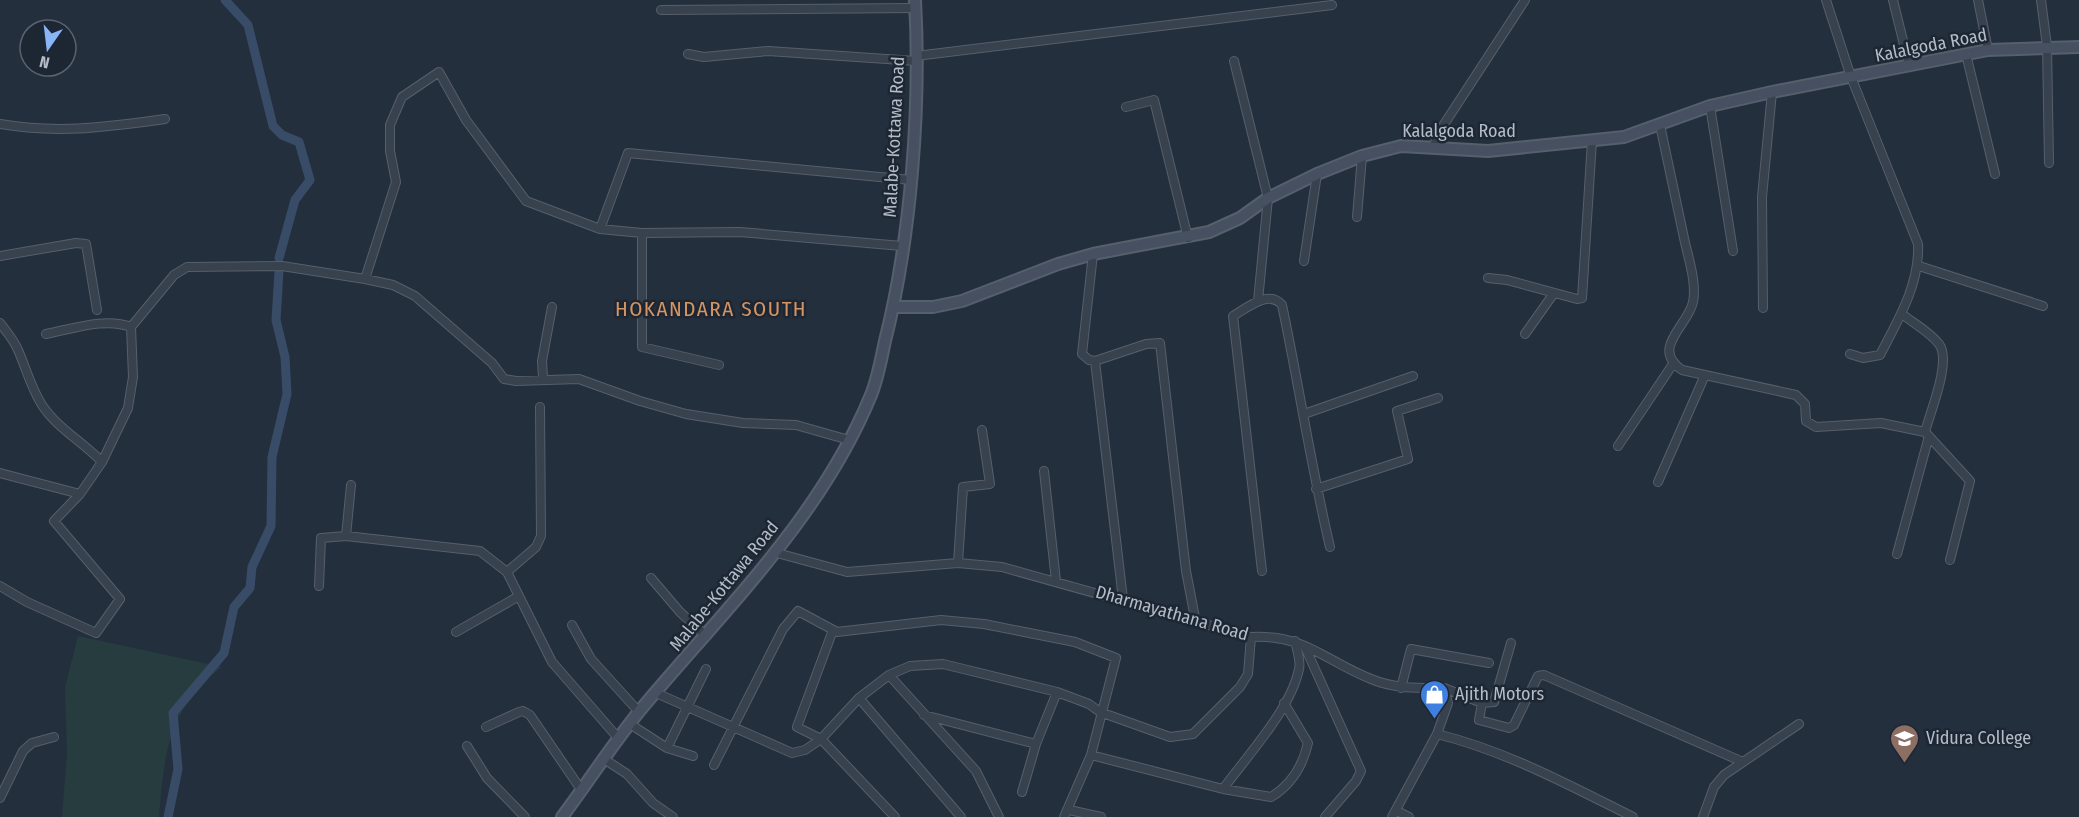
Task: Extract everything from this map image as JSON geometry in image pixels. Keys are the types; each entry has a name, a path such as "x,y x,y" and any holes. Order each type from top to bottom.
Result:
{"street":[{"path":"1433,147 1441,129 1525,0"},
{"path":"1826,0 1851,77 1908,214 1918,244 1919,266 1902,314 1880,356 1863,358 1850,354"},
{"path":"1893,0 1909,65"},
{"path":"1978,0 1988,50"},
{"path":"2041,0 2048,46 2049,163"},
{"path":"661,10 915,4"},
{"name":"Malabe-Kottawa Road","path":"562,817 639,712 777,553 849,440 872,394 894,307 911,180 916,58 915,4"},
{"path":"688,54 704,57 768,51 916,58 1332,5"},
{"name":"Kalalgoda Road","path":"894,307 933,307 962,301 1058,264 1093,254 1188,238 1209,232 1240,218 1268,198 1317,174 1362,156 1401,146 1488,151 1624,137 1710,106 1772,92 1988,50 2048,46 2079,47"},
{"path":"1966,54 1995,174"},
{"path":"1234,61 1268,198 1258,301"},
{"path":"365,279 396,182 390,151 390,125 402,97 439,72 466,120 526,201 600,229 642,233 740,232 902,246"},
{"path":"1762,308 1762,197 1772,92"},
{"path":"1126,107 1154,100 1188,238"},
{"path":"1710,106 1733,251"},
{"path":"0,124 39,131 69,130 165,119"},
{"path":"1660,125 1692,273 1693,303 1671,341 1669,352 1673,364 1682,370 1796,395 1805,404 1806,421 1816,427 1881,423 1927,434 1970,481 1950,560"},
{"path":"1488,278 1507,279 1554,293 1582,298 1592,141"},
{"path":"600,229 628,153 911,180"},
{"path":"1356,217 1362,156"},
{"path":"1304,261 1317,174"},
{"path":"642,233 642,347 719,365"},
{"path":"0,256 76,243 86,244 97,310"},
{"path":"1093,254 1082,354 1089,360 1095,361 1146,344 1160,343 1186,571 1196,623"},
{"path":"0,586 27,602 96,633 120,599 54,521 80,494 102,462 128,408 133,377 131,327 174,274 187,267 282,266 393,285 415,296 492,363 504,378 516,381 543,378 579,379 640,401 686,414 743,423 796,425 849,440"},
{"path":"1919,266 2043,306"},
{"path":"1525,334 1554,293"},
{"path":"1262,571 1233,316 1258,301 1278,299 1282,305 1304,414 1316,489 1330,547"},
{"path":"543,378 542,361 552,308"},
{"path":"1897,554 1944,364 1943,352 1938,343 1902,314"},
{"path":"0,323 17,347 30,383 42,405 59,425 82,441 102,462"},
{"path":"46,334 107,323 120,323 131,327"},
{"path":"1095,361 1123,599"},
{"path":"1618,446 1673,364"},
{"path":"1658,482 1705,375"},
{"path":"1304,414 1413,376"},
{"path":"1316,489 1408,459 1397,411 1438,398"},
{"path":"507,572 536,547 541,536 540,407"},
{"path":"958,563 963,487 990,484 982,429"},
{"path":"1044,471 1056,581"},
{"path":"0,473 80,494"},
{"path":"346,536 351,485"},
{"path":"318,586 321,538 346,536 480,551 507,572 552,662 619,739"},
{"name":"Dharmayathana Road","path":"777,553 847,572 876,572 958,563 1002,567 1123,599 1196,623 1251,637 1276,636 1295,641 1370,679 1401,688 1444,688"},
{"path":"651,578 680,612 706,636"},
{"path":"456,632 519,596"},
{"path":"714,765 735,729 783,629 798,611 837,632 941,620 984,624 1075,642 1116,658 1100,712 1091,755 1064,817"},
{"path":"572,625 591,659 639,712"},
{"path":"833,630 797,728 821,739 895,817"},
{"path":"657,693 792,753 805,750 821,739 860,698 890,675 910,666 943,664 1057,692 1089,704 1100,712 1170,737 1193,734 1240,687 1248,674 1251,637"},
{"path":"1223,789 1284,703 1299,668 1295,641"},
{"path":"1444,688 1482,703 1494,702 1511,643"},
{"path":"1305,647 1361,771 1356,781 1325,817"},
{"path":"1401,688 1412,649 1489,663"},
{"path":"667,748 706,669"},
{"path":"890,675 923,715 976,771 999,817"},
{"path":"1482,703 1479,720 1509,728 1514,725 1538,676 1544,675 1743,762"},
{"path":"1409,817 1394,814 1437,734 1448,703 1444,688"},
{"path":"1022,792 1036,744 1057,692"},
{"path":"860,698 961,817"},
{"path":"1091,755 1223,789 1272,797 1304,764 1308,743 1284,703"},
{"path":"486,727 519,712 523,711 530,715 582,791"},
{"path":"923,715 1036,744"},
{"path":"630,724 667,748 693,756"},
{"path":"1703,817 1714,788 1743,762 1799,724"},
{"path":"1437,734 1478,744 1498,752 1633,817"},
{"path":"0,798 23,751 32,743 54,737"},
{"path":"467,746 488,778 525,817"},
{"path":"604,759 627,774 652,803 673,817"},
{"path":"1069,810 1101,817"}],"green space":[{"path":"78,636 222,667 190,699 172,734 163,773 159,817 62,817 67,754 65,687"}],"waterway":[{"path":"225,0 248,25 273,126 282,135 299,142 310,180 295,200 279,258"},
{"path":"168,817 178,769 173,713 224,653 234,607 250,588 252,567 271,526 272,457 287,394 285,357 276,320 279,271"}],"place":[{"name":"Ajith Motors","path":"1434,720"},
{"name":"Vidura College","path":"1905,764"}],"district":[{"name":"HOKANDARA SOUTH","path":"711,309"}]}
